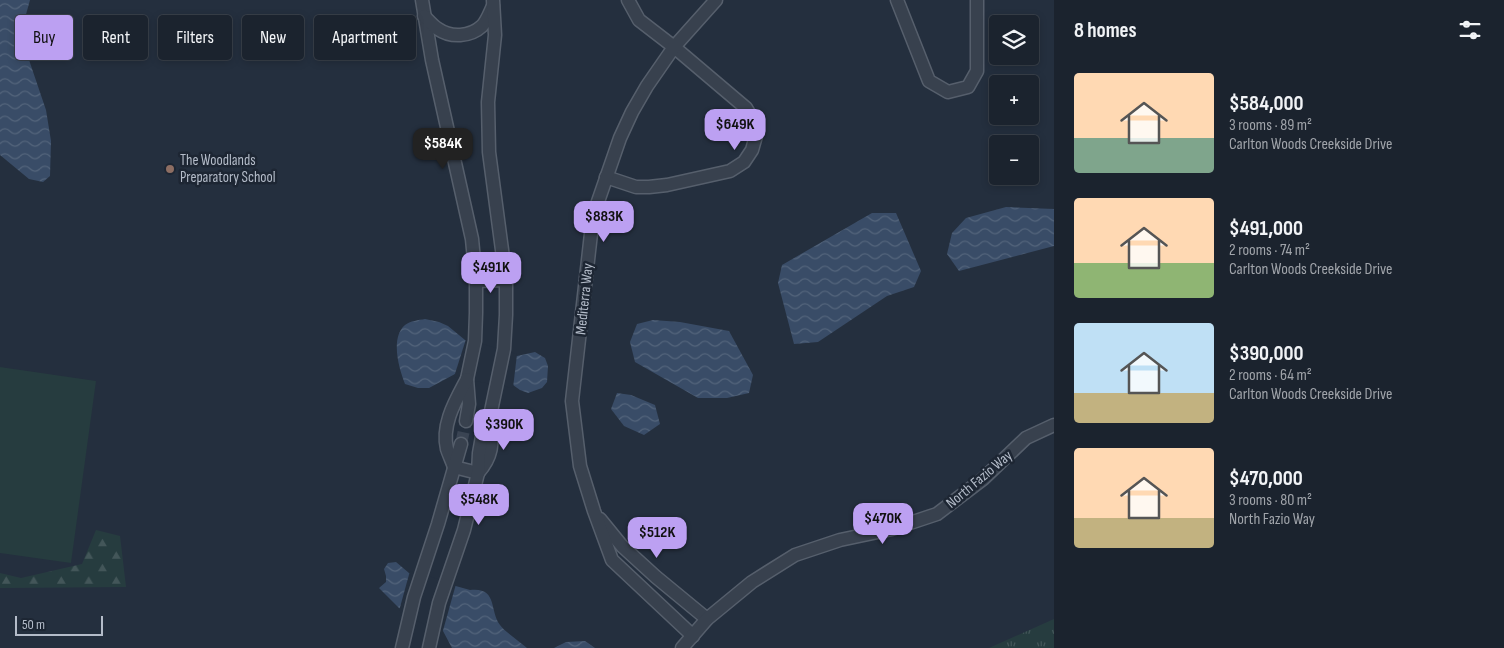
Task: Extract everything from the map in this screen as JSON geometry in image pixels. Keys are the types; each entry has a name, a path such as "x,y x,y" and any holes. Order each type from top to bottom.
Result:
{"street":[{"path":"422,0 432,60 472,240 476,281 475,341 467,379 450,414 446,430 447,447 454,468"},
{"path":"606,177 636,187 667,185 730,171 744,162 752,150 756,136 753,120 746,108 640,20 628,0"},
{"name":"Mediterra Way","path":"691,642 612,560 580,466 572,401 593,216 620,138 647,86 674,47 716,0"},
{"path":"897,0 928,82 948,92 968,87 977,72 977,0"},
{"path":"424,16 438,29 450,35 472,33 482,26 493,2"},
{"path":"429,648 439,603 464,530 478,473 486,464 489,456 492,440 490,416 504,349 506,280 489,152 488,102 494,35 493,2"},
{"path":"476,281 506,280"},
{"path":"466,421 469,404 467,379"},
{"name":"North Fazio Way","path":"682,648 691,642 707,619 752,582 795,555 840,540 892,529 936,514 983,479 1026,438 1054,425"},
{"path":"402,648 424,564 438,524 460,444"},
{"path":"454,468 478,473"},
{"name":"Mediterra Way","path":"594,511 622,546 707,619"}],"green space":[{"path":"0,367 96,381 71,563 0,553"},
{"path":"96,530 120,536 126,587 0,588 0,573 21,578 82,564"},
{"path":"1054,619 1054,648 989,648"}],"water":[{"path":"0,0 30,0 26,15 15,15 15,60 29,60 46,110 51,141 50,176 43,182 29,179 0,155"},
{"path":"1006,207 1054,209 1054,246 959,271 947,254 952,233 966,218"},
{"path":"872,213 896,213 921,271 914,287 887,296 818,342 794,344 778,283 782,265"},
{"path":"425,319 448,326 465,340 517,356 535,352 545,358 548,366 547,382 542,388 528,393 513,385 455,374 429,388 418,388 405,384 397,354 400,331 405,325"},
{"path":"653,320 680,322 729,331 753,375 749,393 727,398 698,398 635,362 630,342 637,324"},
{"path":"617,393 631,395 655,405 660,424 644,435 624,426 611,409"},
{"path":"396,562 409,573 470,590 485,592 489,596 500,625 527,648 452,648 443,631 399,608 379,588 386,582 384,569 388,563"},
{"path":"585,641 595,648 554,648 566,642"}],"pier":[{"path":"466,339 517,354 513,388 454,377"},
{"path":"410,571 456,584 442,634 399,611"}],"tunnel":[{"path":"461,444 466,421"}],"place":[{"name":"The Woodlands Preparatory School","path":"170,169"}]}
